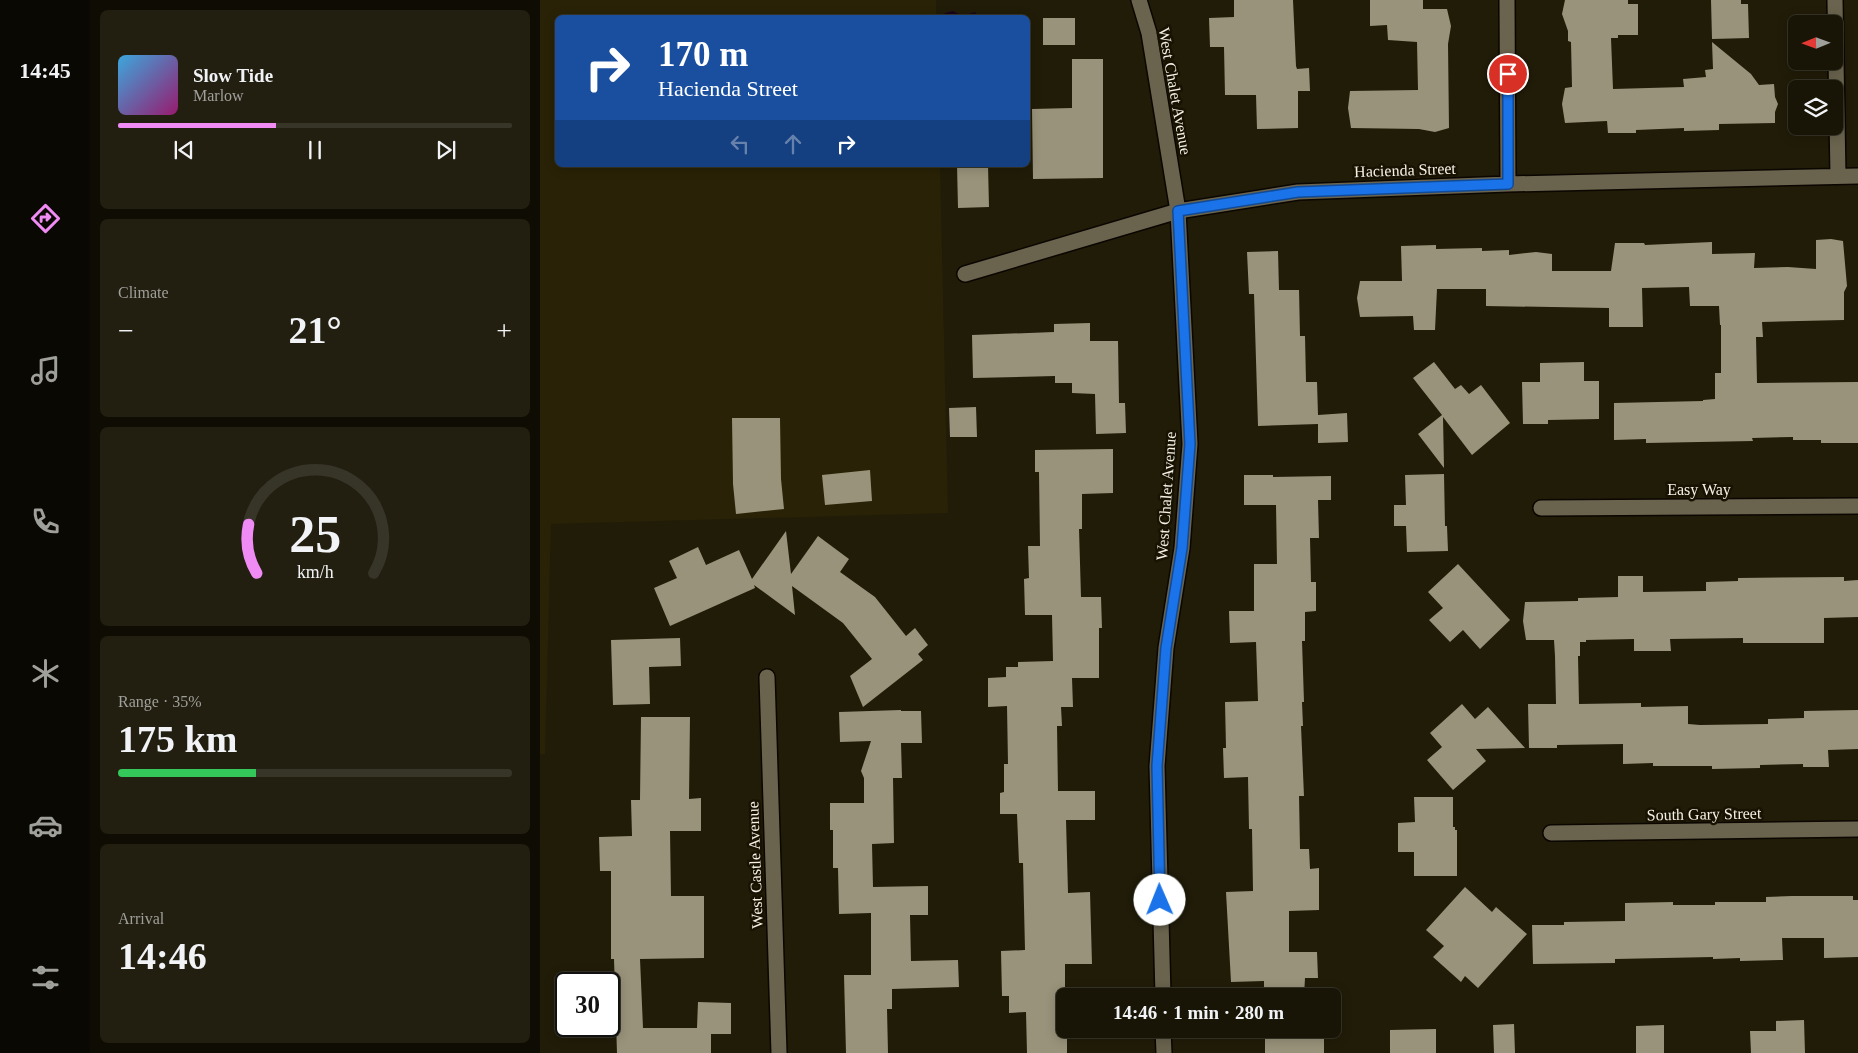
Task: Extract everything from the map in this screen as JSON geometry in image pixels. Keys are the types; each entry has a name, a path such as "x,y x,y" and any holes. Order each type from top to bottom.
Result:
{"street":[{"name":"West Chalet Avenue","path":"1139,0 1149,33 1178,211 1190,444 1182,548 1166,648 1157,766 1163,988"},
{"path":"1507,0 1508,184"},
{"path":"1835,0 1838,176"},
{"name":"Hacienda Street","path":"965,274 1178,211 1298,192 1508,184 1858,176"},
{"name":"Easy Way","path":"1541,508 1858,506"},
{"name":"West Castle Avenue","path":"767,677 779,1053"},
{"name":"South Gary Street","path":"1551,833 1858,829"},
{"path":"1164,1038 1164,1053"}],"shaded area":[{"path":"540,0 936,0 936,15 555,15 555,167 940,167 948,513 551,524 545,754 540,754"},
{"path":"953,11 961,15 944,15"},
{"path":"975,12 977,15 966,15"}],"building":[{"path":"1234,0 1293,0 1296,66 1297,69 1309,68 1310,91 1298,91 1298,128 1257,129 1256,95 1225,95 1224,47 1210,47 1209,18 1234,17"},
{"path":"1370,0 1423,0 1423,9 1447,9 1451,26 1448,44 1449,128 1435,132 1419,129 1351,128 1348,108 1350,91 1418,90 1417,42 1388,40 1387,25 1370,26"},
{"path":"1565,0 1628,0 1628,4 1638,4 1638,35 1618,35 1618,38 1611,38 1613,89 1684,87 1683,79 1706,77 1705,70 1713,69 1712,42 1751,74 1759,85 1774,84 1775,97 1778,104 1775,112 1775,123 1719,124 1719,130 1684,131 1684,128 1636,130 1636,133 1608,133 1607,121 1565,123 1562,104 1565,88 1572,87 1571,42 1568,41 1568,31 1562,14"},
{"path":"1711,0 1741,0 1741,4 1748,4 1749,38 1712,39"},
{"path":"1043,18 1075,18 1075,45 1043,45"},
{"path":"1072,59 1103,59 1103,178 1033,179 1032,109 1072,108"},
{"path":"957,167 988,167 989,207 958,208"},
{"path":"1831,239 1843,241 1847,286 1844,292 1844,320 1762,322 1763,337 1756,337 1757,383 1858,382 1858,443 1821,443 1821,440 1793,440 1793,437 1752,438 1753,441 1646,443 1646,439 1614,440 1614,403 1703,401 1715,399 1715,373 1721,373 1719,306 1690,306 1689,287 1642,288 1643,327 1609,327 1609,308 1486,306 1486,289 1437,289 1435,330 1414,330 1413,316 1360,317 1357,298 1360,281 1402,281 1401,246 1436,245 1436,249 1482,248 1482,251 1509,250 1509,255 1536,252 1552,254 1552,271 1611,271 1615,243 1644,243 1645,245 1712,242 1712,254 1755,253 1754,268 1788,267 1816,269 1816,240"},
{"path":"1278,251 1279,290 1299,290 1300,336 1305,336 1306,382 1317,382 1318,415 1347,413 1348,442 1318,443 1318,424 1258,426 1254,294 1249,294 1247,252"},
{"path":"1090,323 1090,341 1118,341 1119,403 1125,403 1126,433 1096,434 1095,394 1072,393 1072,383 1055,383 1055,376 973,378 972,335 1054,332 1054,324"},
{"path":"1434,362 1455,389 1461,385 1469,394 1481,385 1510,423 1472,455 1443,417 1444,468 1418,434 1442,415 1413,378"},
{"path":"1584,362 1584,381 1599,381 1599,419 1548,420 1548,424 1523,424 1522,382 1540,382 1540,363"},
{"path":"976,407 977,437 950,437 949,408"},
{"path":"732,418 780,418 781,479 784,509 736,514 733,484"},
{"path":"1113,449 1113,493 1082,494 1082,529 1079,529 1081,597 1101,597 1102,628 1099,628 1099,678 1072,678 1073,707 1061,707 1062,726 1057,726 1058,791 1095,791 1095,820 1066,820 1068,893 1090,892 1092,964 1065,964 1065,988 1056,988 1056,1038 1067,1038 1067,1053 1027,1053 1026,1012 1009,1013 1009,996 1002,996 1001,951 1025,950 1023,863 1019,863 1017,814 1000,814 1000,793 1004,792 1004,764 1008,764 1007,706 988,707 988,678 1006,677 1006,667 1018,667 1018,662 1053,661 1052,615 1025,615 1024,579 1029,578 1028,546 1040,546 1039,472 1035,472 1035,450"},
{"path":"870,470 872,501 825,505 822,475"},
{"path":"1444,474 1445,526 1447,526 1448,551 1407,552 1406,526 1394,526 1394,505 1406,505 1405,475"},
{"path":"1244,475 1273,475 1273,477 1331,476 1331,500 1318,500 1319,538 1310,538 1311,582 1316,582 1316,611 1305,612 1305,641 1302,641 1304,702 1302,702 1303,726 1301,726 1304,796 1299,796 1300,849 1309,849 1310,869 1319,868 1319,910 1289,911 1289,952 1317,952 1318,978 1305,978 1304,988 1264,988 1264,981 1231,982 1226,892 1253,891 1252,829 1249,829 1248,777 1224,778 1223,748 1226,748 1225,702 1258,701 1256,642 1230,643 1229,611 1254,611 1254,564 1277,564 1276,505 1244,505"},
{"path":"786,531 791,574 818,536 849,559 840,572 875,597 906,636 915,628 928,645 918,654 923,660 863,707 850,676 872,659 843,623 792,586 795,615 754,585 755,588 670,626 654,588 677,578 669,561 698,547 706,565 739,550 752,579"},
{"path":"1458,564 1510,620 1480,649 1463,630 1450,642 1429,620 1443,608 1428,592"},
{"path":"1618,576 1643,576 1643,592 1706,591 1706,582 1738,581 1738,578 1844,577 1844,581 1858,580 1858,617 1824,618 1824,643 1743,643 1743,638 1670,639 1671,651 1634,651 1634,639 1586,640 1586,642 1580,642 1580,656 1578,656 1579,704 1641,703 1641,707 1688,706 1688,724 1700,725 1768,724 1768,719 1804,718 1804,711 1858,710 1858,749 1828,750 1829,767 1803,767 1803,764 1760,765 1760,768 1712,769 1712,766 1653,766 1653,763 1623,764 1623,744 1557,745 1557,748 1529,748 1528,704 1556,704 1555,656 1554,640 1526,640 1523,621 1525,602 1578,601 1578,598 1618,597"},
{"path":"680,638 681,666 649,667 650,704 613,705 611,640"},
{"path":"1462,704 1475,719 1488,707 1525,748 1476,749 1486,761 1453,790 1427,760 1442,747 1430,733"},
{"path":"921,711 922,743 901,743 902,778 893,778 894,843 872,844 873,887 928,886 928,915 910,915 911,961 958,960 959,987 892,989 892,1009 887,1009 888,1053 846,1053 844,975 871,975 871,913 839,914 838,868 833,868 833,830 830,830 830,803 864,803 864,778 861,771 871,741 840,742 839,712"},
{"path":"641,717 690,717 689,799 701,798 701,831 670,831 671,896 704,896 704,958 640,959 643,1028 697,1028 698,1002 731,1003 731,1034 711,1034 711,1053 617,1053 616,1037 620,1037 620,972 614,972 614,959 611,959 611,871 600,871 599,837 632,836 631,800 640,800"},
{"path":"1414,797 1453,797 1453,827 1457,830 1457,876 1414,876 1414,852 1398,852 1398,823 1415,822"},
{"path":"1465,887 1492,912 1496,907 1527,934 1478,988 1465,976 1461,982 1433,957 1444,946 1426,930"},
{"path":"1853,896 1853,900 1858,900 1858,957 1824,958 1824,938 1782,938 1783,960 1740,961 1740,958 1713,959 1713,957 1615,959 1615,963 1533,964 1532,925 1564,925 1564,922 1625,921 1625,903 1673,902 1673,905 1715,905 1715,902 1766,902 1766,897"},
{"path":"1804,1020 1805,1053 1751,1053 1750,1031 1776,1031 1776,1021"},
{"path":"1514,1024 1515,1053 1494,1053 1493,1025"},
{"path":"1664,1025 1664,1053 1636,1053 1636,1026"},
{"path":"1436,1029 1436,1053 1390,1053 1390,1030"},
{"path":"1265,1038 1324,1038 1324,1053 1265,1053"}],"route":[{"path":"1160,900 1157,766 1166,648 1182,548 1190,444 1178,211 1298,192 1508,184 1508,74"}]}
